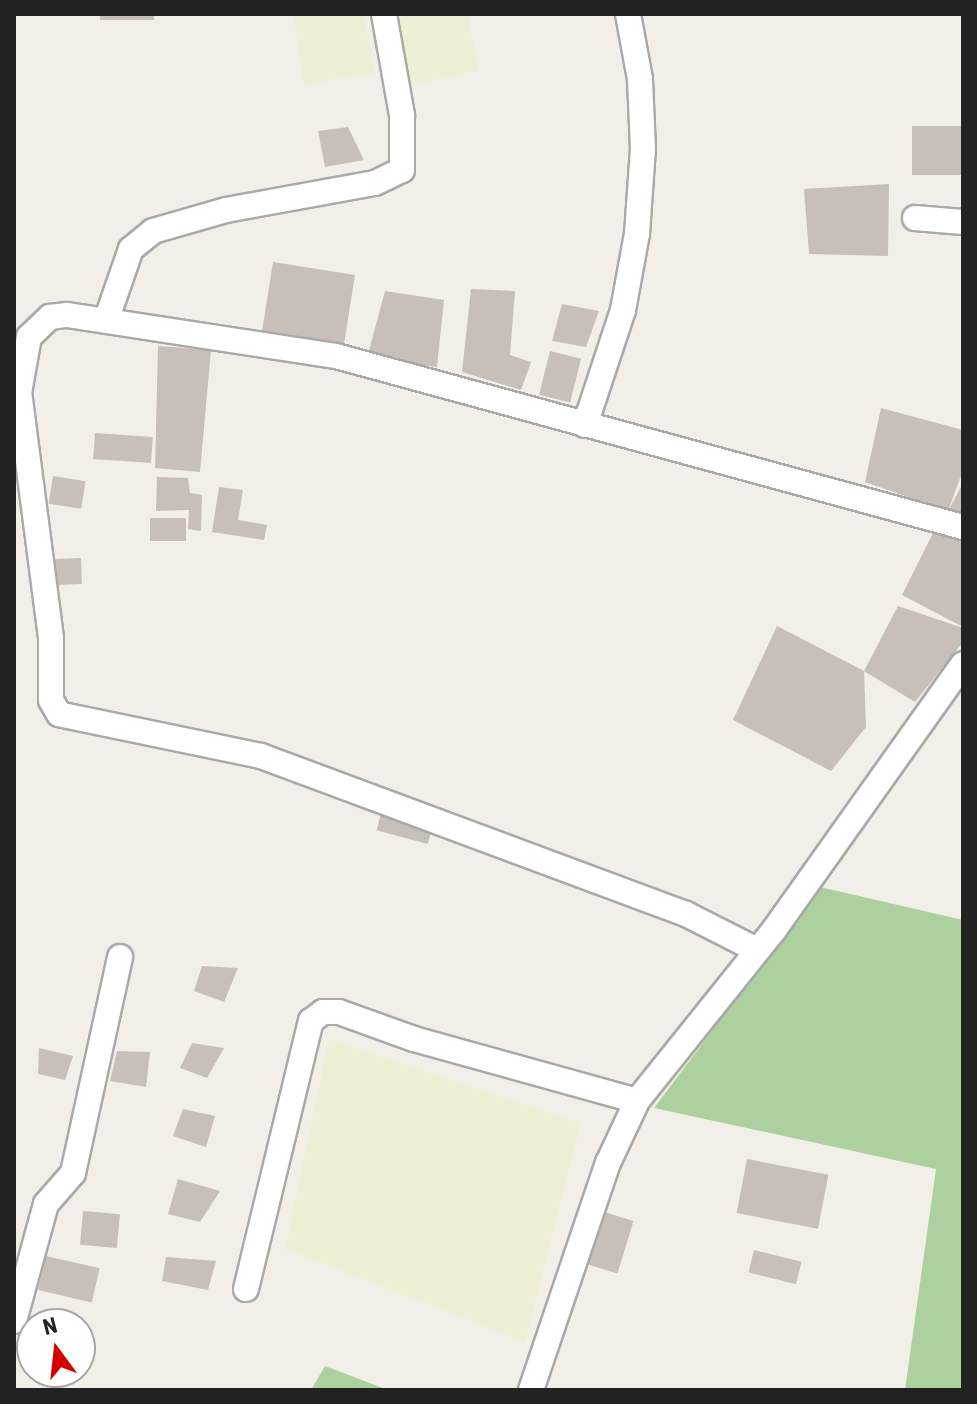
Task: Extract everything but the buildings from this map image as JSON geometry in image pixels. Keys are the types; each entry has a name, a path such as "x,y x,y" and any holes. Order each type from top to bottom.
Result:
{"street":[{"path":"106,321 131,249 153,231 226,210 375,183 402,170 402,115 384,14"},
{"path":"585,425 623,310 637,234 643,149 640,79 628,14"},
{"path":"915,218 963,222"},
{"path":"757,950 686,914 261,756 59,714 51,700 51,638 17,411 29,337 50,317 67,315 336,356 963,527"},
{"path":"531,1390 608,1163 637,1101 757,950 960,675"},
{"path":"14,1321 46,1204 73,1173 120,957"},
{"path":"246,1289 311,1021 323,1012 339,1012 414,1039 637,1101"}],"green space":[{"path":"293,14 364,14 374,73 304,85"},
{"path":"395,14 468,14 479,70 411,86"},
{"path":"820,887 963,920 963,1390 905,1390 936,1169 654,1108"},
{"path":"329,1039 581,1123 525,1342 285,1249"},
{"path":"325,1366 388,1390 311,1390"}]}
